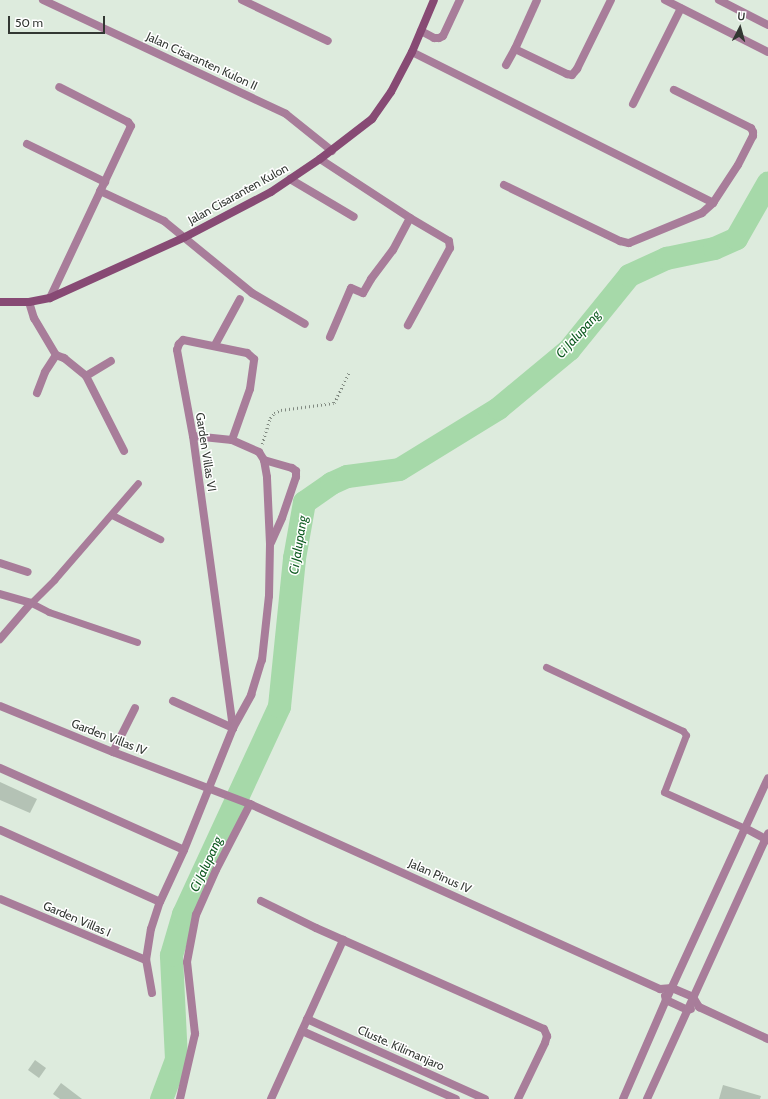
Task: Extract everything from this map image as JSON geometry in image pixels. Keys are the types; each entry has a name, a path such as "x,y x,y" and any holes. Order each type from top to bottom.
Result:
{"main road":[{"name":"Jalan Cisaranten Kulon","path":"0,302 29,302 50,298 185,237 271,192 320,160 372,119 391,92 412,52 434,0"}],"street":[{"name":"Jalan Cisaranten Kulon II","path":"44,0 286,114 332,151"},
{"path":"242,0 328,41"},
{"path":"421,31 434,38 439,38 442,36 460,0"},
{"path":"506,64 537,0"},
{"path":"515,48 567,74 572,74 577,69 610,0"},
{"path":"665,0 768,52"},
{"path":"720,0 768,25"},
{"path":"633,104 681,8"},
{"path":"412,52 713,203"},
{"path":"50,298 131,126 128,122 59,86"},
{"path":"504,185 620,241 629,243 702,213 713,203 738,164 753,136 753,132 751,128 674,90"},
{"path":"27,144 105,182"},
{"path":"320,160 410,218 449,241 450,244 408,325"},
{"path":"290,179 354,217"},
{"path":"100,191 164,221 252,293 305,324"},
{"path":"330,336 351,288 363,293 392,250 410,218"},
{"path":"215,345 240,299"},
{"path":"29,302 34,318 56,354 64,358 86,376 124,451"},
{"name":"Garden Villas VI","path":"232,440 250,389 254,359 252,355 246,353 215,345 183,340 178,344 177,350 193,436 233,728"},
{"path":"37,393 45,372 56,354"},
{"path":"86,376 111,361"},
{"path":"152,993 146,960 151,929 160,902 213,788 233,728 251,695 262,660 269,596 270,544 267,477 264,460 259,452 232,440 193,436"},
{"path":"264,460 292,468 296,471 296,477 282,518 270,544"},
{"path":"0,563 28,572"},
{"path":"0,594 31,603 0,639"},
{"path":"173,701 233,728"},
{"name":"Garden Villas IV","path":"0,706 113,752 213,788"},
{"path":"113,752 135,708"},
{"path":"0,768 184,850"},
{"path":"623,1099 666,1000 768,778"},
{"name":"Jalan Pinus IV","path":"213,788 660,989 672,988"},
{"path":"180,1099 195,1034 187,962 196,915 247,802"},
{"path":"647,1099 767,837 745,828"},
{"path":"0,830 160,902"},
{"name":"Garden Villas I","path":"0,899 146,960"},
{"path":"261,901 343,940 544,1029 547,1036 545,1043 518,1099"},
{"path":"271,1099 343,940"},
{"path":"672,988 693,997 699,1007 768,1039"},
{"path":"660,989 666,1000 687,1010 699,1007"},
{"name":"Cluste. Kilimanjaro","path":"307,1019 485,1099"},
{"name":"Cluste. Kilimanjaro","path":"302,1031 456,1099"}],"lane":[{"path":"137,642 50,612 31,603 54,580 112,515 138,483"},
{"path":"112,515 160,539"},
{"path":"546,667 682,731 686,735 664,792 745,828"}],"path":[{"path":"259,452 270,418 274,413 281,410 334,403 349,372"}],"building":[{"path":"0,782 37,799 30,813 0,800"},
{"path":"35,1060 46,1068 39,1078 28,1070"},
{"path":"61,1083 82,1099 60,1099 53,1094"},
{"path":"723,1085 761,1096 760,1099 719,1099"}],"waterway":[{"name":"Ci Jalupang","path":"161,1099 176,1059 171,955 183,914 279,706 294,558 304,502 331,483 347,476 399,469 498,408 569,349 629,275 666,258 714,248 736,238 768,182"}]}
